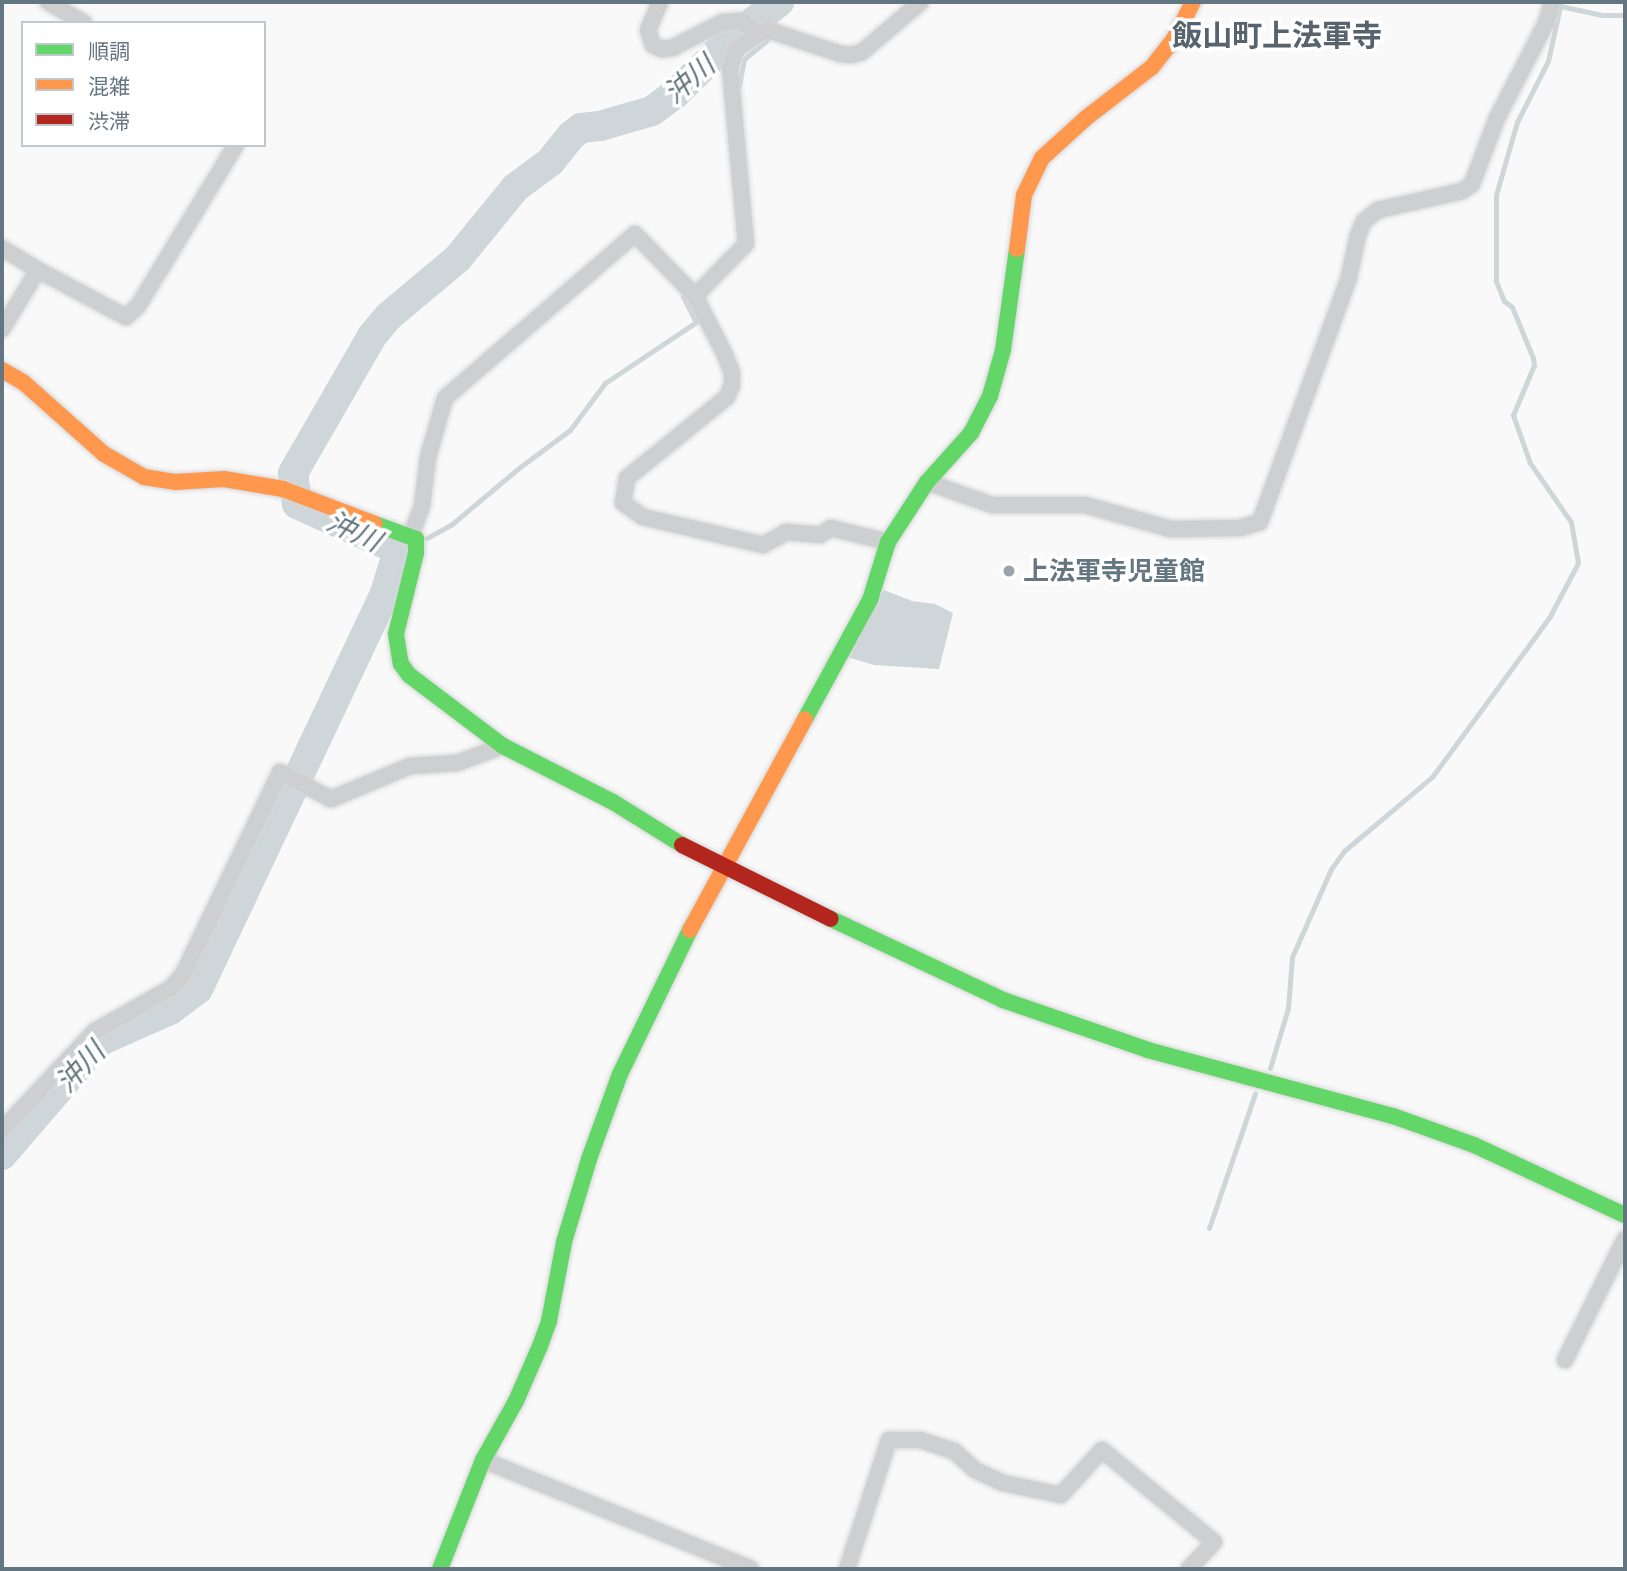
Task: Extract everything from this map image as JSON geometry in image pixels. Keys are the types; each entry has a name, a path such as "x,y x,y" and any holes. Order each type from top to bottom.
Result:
{"street":[{"path":"48,2 81,21"},
{"path":"660,2 648,30 653,45 662,49 672,48 723,22 760,29 851,55 862,52 921,2"},
{"path":"440,1569 483,1461 516,1401 540,1346 549,1321 564,1242 589,1159 620,1074 723,868 870,600 888,542 927,482 971,433 990,396 1003,349 1024,195 1042,158 1086,118 1152,67 1174,38 1193,2"},
{"path":"927,482 992,506 1085,505 1171,529 1240,528 1260,522 1349,277 1357,238 1364,221 1377,210 1462,191 1472,184 1497,118 1546,23 1552,2"},
{"path":"695,296 746,244 730,68 736,50 760,29"},
{"path":"2,248 125,317 138,306 235,147"},
{"path":"411,535 422,506 428,457 445,398 635,234 695,296 725,355 732,373 732,385 727,397 627,478 623,503 643,517 763,545 786,532 820,535 831,528 888,542"},
{"path":"2,329 38,270"},
{"path":"2,370 23,382 104,454 144,477 175,482 224,479 283,489 411,535 416,539 416,553 396,634 401,664 408,675 462,718 503,746 613,802 666,837 723,868 1003,1000 1149,1050 1393,1116 1474,1146 1625,1215"},
{"path":"2,1130 95,1031 171,988 183,974 280,772 331,799 410,766 457,763 503,746"},
{"path":"1565,1360 1625,1239"},
{"path":"847,1569 889,1440 920,1440 954,1451 975,1471 1003,1483 1061,1495 1102,1450 1214,1542 1189,1569"},
{"path":"483,1461 751,1569"}],"shaded area":[{"path":"884,590 912,601 935,604 953,613 939,669 874,665 844,656 869,610"}],"waterway":[{"name":"沖川","path":"2,1155 100,1041 170,1010 198,989 385,593 397,554 390,546 297,504 293,473 372,336 389,316 458,258 515,188 550,162 572,135 581,128 600,126 652,111 676,93 731,39 779,2"},
{"path":"1270,1068 1288,1008 1292,957 1331,869 1344,851 1432,777 1549,618 1578,563 1571,522 1530,463 1513,415 1534,365 1512,307 1504,301 1496,281 1496,195 1517,122 1548,61 1561,2"},
{"path":"1560,6 1602,15 1625,15"},
{"path":"739,85 744,59 766,41 777,25 759,17"},
{"path":"427,538 452,524 520,467 570,430 605,383 696,322 683,296"},
{"path":"397,554 405,550"},
{"path":"1209,1228 1255,1094"}],"traffic: fast":[{"path":"805,719 870,600 888,542 927,482 971,433 990,396 1003,350 1017,249"},
{"path":"375,524 416,539 416,553 396,634 401,664 409,675 503,746 613,802 682,845"},
{"path":"831,919 1003,1000 1148,1050 1393,1116 1474,1145 1625,1215"},
{"path":"440,1569 483,1460 516,1401 540,1346 549,1321 564,1242 589,1159 620,1074 690,930"}],"traffic: slow":[{"path":"1017,249 1024,195 1042,158 1086,118 1152,67 1174,39 1193,2"},
{"path":"2,370 23,382 104,454 144,477 175,482 224,479 283,489 375,524"},
{"path":"690,930 805,719"}],"traffic: jam":[{"path":"682,845 831,919"}],"place":[{"name":"上法軍寺児童館","path":"1009,571"}],"district":[{"name":"飯山町上法軍寺","path":"1277,35"}]}
